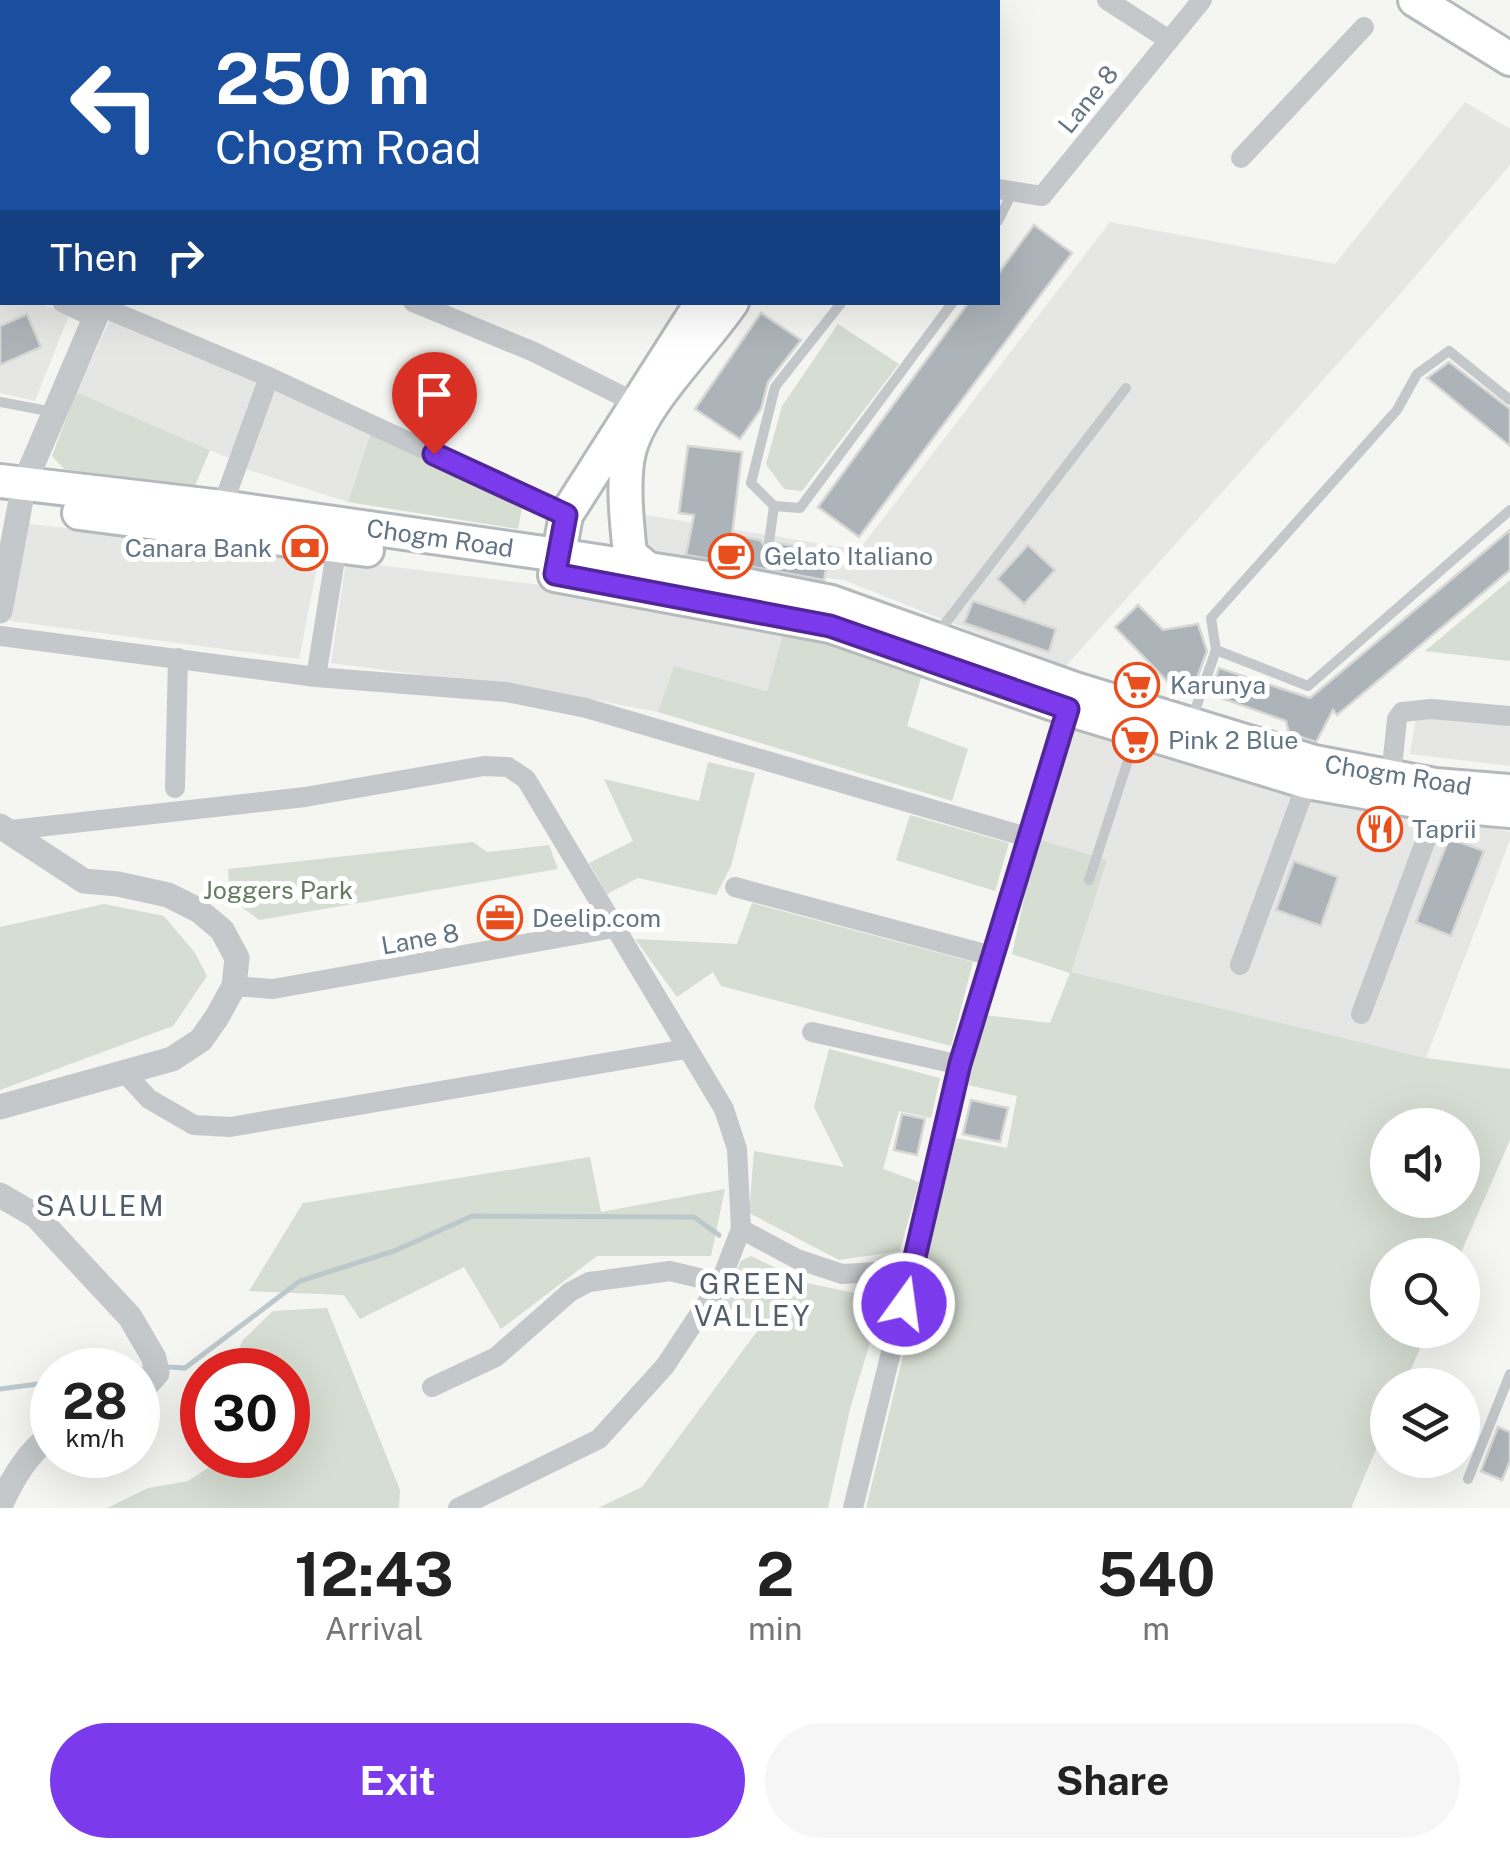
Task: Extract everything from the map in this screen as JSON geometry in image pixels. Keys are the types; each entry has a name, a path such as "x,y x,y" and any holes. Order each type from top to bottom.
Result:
{"main road":[{"path":"1415,0 1509,56"},
{"path":"557,565 566,515 700,305"},
{"path":"648,569 630,554 626,518 629,452 648,412 730,305"},
{"name":"Chogm Road","path":"11,493 222,507 557,565 830,626 1072,699 1191,723 1310,772 1392,776 1434,794 1510,791"},
{"name":"Chogm Road","path":"11,493 337,546 648,569 762,583 832,602 933,639 1138,730 1310,772 1510,811"}],"street":[{"path":"1106,0 1169,40"},
{"name":"Lane 8","path":"1005,190 1042,196 1202,0"},
{"path":"1241,158 1364,27"},
{"path":"419,305 534,352 636,403"},
{"path":"0,611 11,493 54,413 99,309 269,377 566,515"},
{"path":"222,507 269,377"},
{"path":"316,677 337,546"},
{"path":"0,636 316,677 506,692 586,708 1027,837"},
{"path":"174,788 178,658"},
{"path":"853,1508 960,1064 1072,699"},
{"path":"1392,776 1397,719 1402,712 1431,709 1510,716"},
{"path":"2,829 305,797 484,766 508,767 526,779 724,1109 737,1148 741,1229 720,1282 665,1366 599,1438 458,1508"},
{"path":"1240,965 1310,772"},
{"path":"1362,1014 1431,826 1434,794"},
{"path":"0,1107 172,1059 201,1040 234,986 237,958 222,930 198,910 168,895 84,881 2,829"},
{"path":"735,887 992,956"},
{"name":"Lane 8","path":"234,986 273,989 614,928"},
{"path":"812,1032 960,1064"},
{"path":"124,1072 150,1099 194,1125 230,1126 686,1049"},
{"path":"0,1195 36,1216 130,1317 148,1348"},
{"path":"741,1229 797,1259 842,1274 912,1270"},
{"path":"432,1386 496,1357 570,1292 588,1282 670,1271 720,1282"},
{"path":"0,1506 30,1456"}],"lane":[{"path":"840,305 776,387 752,483 774,506 800,508 950,305"},
{"path":"1191,723 1216,650 1211,618 1396,410 1417,374 1450,351 1510,400"},
{"path":"933,639 1126,388"},
{"path":"0,402 54,413"},
{"path":"769,542 774,506"},
{"path":"1216,650 1308,686 1510,510"},
{"path":"1089,880 1138,730"},
{"path":"1468,1479 1510,1374"}],"shaded area":[{"path":"1465,102 1510,129 1510,165 1394,301 1064,668 844,580 647,555 646,515 859,550 1110,222 1335,264"},
{"path":"0,305 45,305 69,315 35,401 0,393"},
{"path":"113,314 260,382 231,459 76,392"},
{"path":"273,387 371,432 348,502 246,469"},
{"path":"29,524 319,557 299,659 10,621"},
{"path":"346,561 573,589 784,630 767,691 674,666 658,712 559,693 331,663"},
{"path":"1416,716 1510,725 1510,766 1410,754"},
{"path":"1073,727 1510,832 1426,1058 1071,972 1037,839"}],"green space":[{"path":"838,324 899,364 802,491 784,489 766,464 782,406"},
{"path":"76,392 210,450 194,488 64,469 52,456"},
{"path":"371,432 522,507 518,529 348,502"},
{"path":"1510,580 1510,661 1425,651"},
{"path":"784,630 921,678 907,726 968,749 952,801 658,712 674,666 767,691"},
{"path":"708,762 755,773 731,866 716,895 638,878 607,894 589,863 633,841 604,779 699,801"},
{"path":"910,815 1009,843 995,891 896,860"},
{"path":"1037,839 1107,860 1071,972 1426,1058 1510,1069 1510,1140 1480,1209 1480,1108 1370,1108 1370,1218 1476,1218 1467,1238 1370,1238 1370,1348 1420,1348 1411,1368 1370,1368 1370,1464 1351,1508 866,1508 956,1138 1007,1148 1017,1096 968,1085 985,1015 1050,1023 1070,973 1012,954"},
{"name":"Joggers Park","path":"473,842 487,852 549,845 558,869 259,920 230,898 228,869"},
{"path":"752,903 973,962 951,1046 721,986 713,972 677,997 635,939 737,944"},
{"path":"104,904 164,916 195,953 207,976 173,1026 0,1090 0,927"},
{"path":"829,1049 940,1078 931,1118 899,1111 883,1169 919,1182 900,1251 839,1260 749,1213 754,1151 844,1167 814,1107"},
{"path":"590,1157 601,1212 725,1189 711,1256 597,1256 501,1329 464,1267 360,1319 344,1295 249,1291 303,1203"},
{"path":"751,1256 807,1283 883,1299 850,1409 828,1508 598,1508 642,1487 761,1326 721,1303 741,1261"},
{"path":"327,1308 400,1490 399,1508 107,1508 148,1488 193,1478 310,1478 310,1348 239,1348 273,1311"}],"building":[{"path":"1034,225 1072,253 859,537 818,507 967,305 1000,305 1000,271"},
{"path":"761,313 801,340 768,382 761,409 740,439 695,409"},
{"path":"27,314 41,347 0,365 0,326"},
{"path":"1449,362 1510,409 1510,446 1427,378"},
{"path":"688,446 742,452 732,535 760,540 767,550 773,550 778,543 829,552 824,580 686,555 694,515 679,513"},
{"path":"1510,530 1510,570 1337,715 1333,710 1316,742 1289,733 1286,721 1210,694 1219,668 1310,698"},
{"path":"1028,545 1055,570 1024,604 997,579"},
{"path":"973,601 1056,629 1049,652 964,623"},
{"path":"1138,605 1163,630 1198,624 1207,651 1193,689 1169,683 1115,627"},
{"path":"1449,838 1484,851 1451,936 1416,922"},
{"path":"1294,861 1338,877 1321,926 1276,910"},
{"path":"971,1100 1008,1108 1000,1142 963,1134"},
{"path":"902,1114 925,1119 917,1155 894,1150"},
{"path":"1498,1427 1510,1432 1510,1461 1502,1480 1481,1471"}],"waterway":[{"path":"168,1367 185,1368 300,1281 394,1251 472,1216 694,1217 719,1235"},
{"path":"0,1389 30,1385"}],"place":[{"name":"Canara Bank","path":"305,548"},
{"name":"Gelato Italiano","path":"731,556"},
{"name":"Karunya","path":"1137,685"},
{"name":"Pink 2 Blue","path":"1135,740"},
{"name":"Taprii","path":"1380,829"},
{"name":"Deelip.com","path":"500,918"}],"district":[{"name":"SAULEM","path":"101,1206"},
{"name":"GREEN VALLEY","path":"753,1300"}],"route":[{"path":"434,454 566,515 555,574 830,626 1068,709 960,1064 904,1304"}]}
